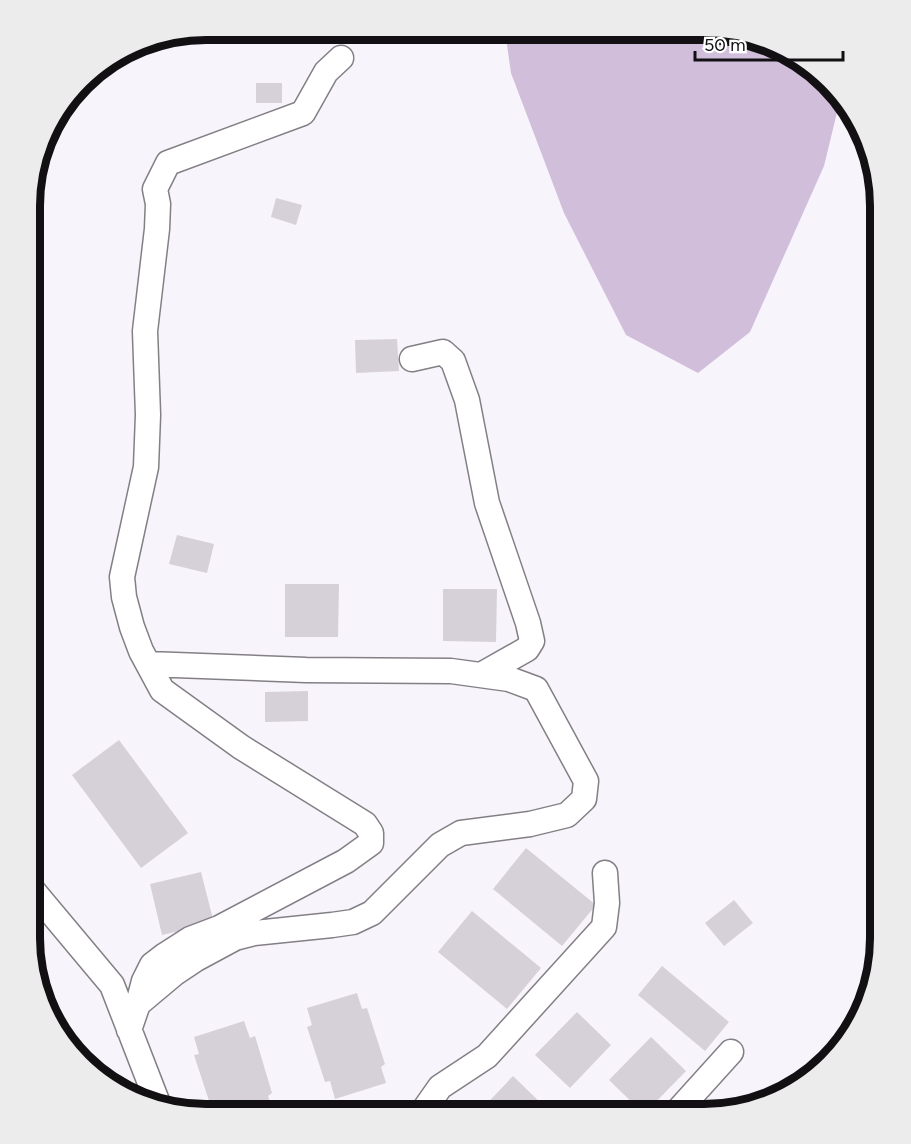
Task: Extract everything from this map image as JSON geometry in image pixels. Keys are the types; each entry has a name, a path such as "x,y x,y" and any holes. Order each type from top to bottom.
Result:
{"street":[{"path":"129,1030 144,981 152,965 190,939 219,928 346,861 371,843 371,833 365,824 241,747 162,690 141,651 132,627 124,597 122,577 146,467 148,415 145,331 157,229 158,204 155,189 168,163 303,113 326,72 341,58"},
{"path":"412,359 443,352 453,361 467,400 487,503 532,640 527,649 481,675"},
{"path":"138,1004 189,964 216,946 235,938 254,933 332,926 353,922 372,913 440,845 461,833 531,824 567,815 584,799 586,781 536,689 509,679 451,671 306,670 148,664"},
{"path":"429,1103 440,1087 487,1056 604,927 607,903 605,873"},
{"path":"40,899 112,985 155,1095"},
{"path":"685,1103 730,1052"}],"shaded area":[{"path":"506,40 704,40 726,42 758,49 797,68 822,89 838,108 824,166 750,332 698,373 626,335 564,213 511,73"}],"building":[{"path":"256,83 282,83 282,103 256,103"},
{"path":"276,198 302,205 296,225 271,217"},
{"path":"397,339 399,371 356,373 355,340"},
{"path":"177,535 214,544 207,573 169,564"},
{"path":"285,584 339,584 338,637 285,637"},
{"path":"443,589 497,589 496,642 443,641"},
{"path":"308,691 308,721 265,722 265,692"},
{"path":"119,740 188,833 141,868 72,775"},
{"path":"526,848 596,905 562,946 493,889"},
{"path":"201,872 214,923 162,935 150,884"},
{"path":"734,900 753,923 724,946 705,923"},
{"path":"472,911 541,968 507,1009 438,952"},
{"path":"662,966 729,1022 705,1051 638,995"},
{"path":"357,993 362,1009 367,1008 385,1064 381,1067 386,1083 335,1099 330,1081 325,1082 307,1027 312,1025 307,1008"},
{"path":"577,1012 611,1045 570,1088 535,1055"},
{"path":"244,1021 250,1038 255,1036 272,1093 268,1096 270,1103 210,1103 194,1055 199,1054 194,1037"},
{"path":"651,1037 686,1071 655,1103 633,1103 609,1080"},
{"path":"513,1076 541,1103 487,1103"}]}
